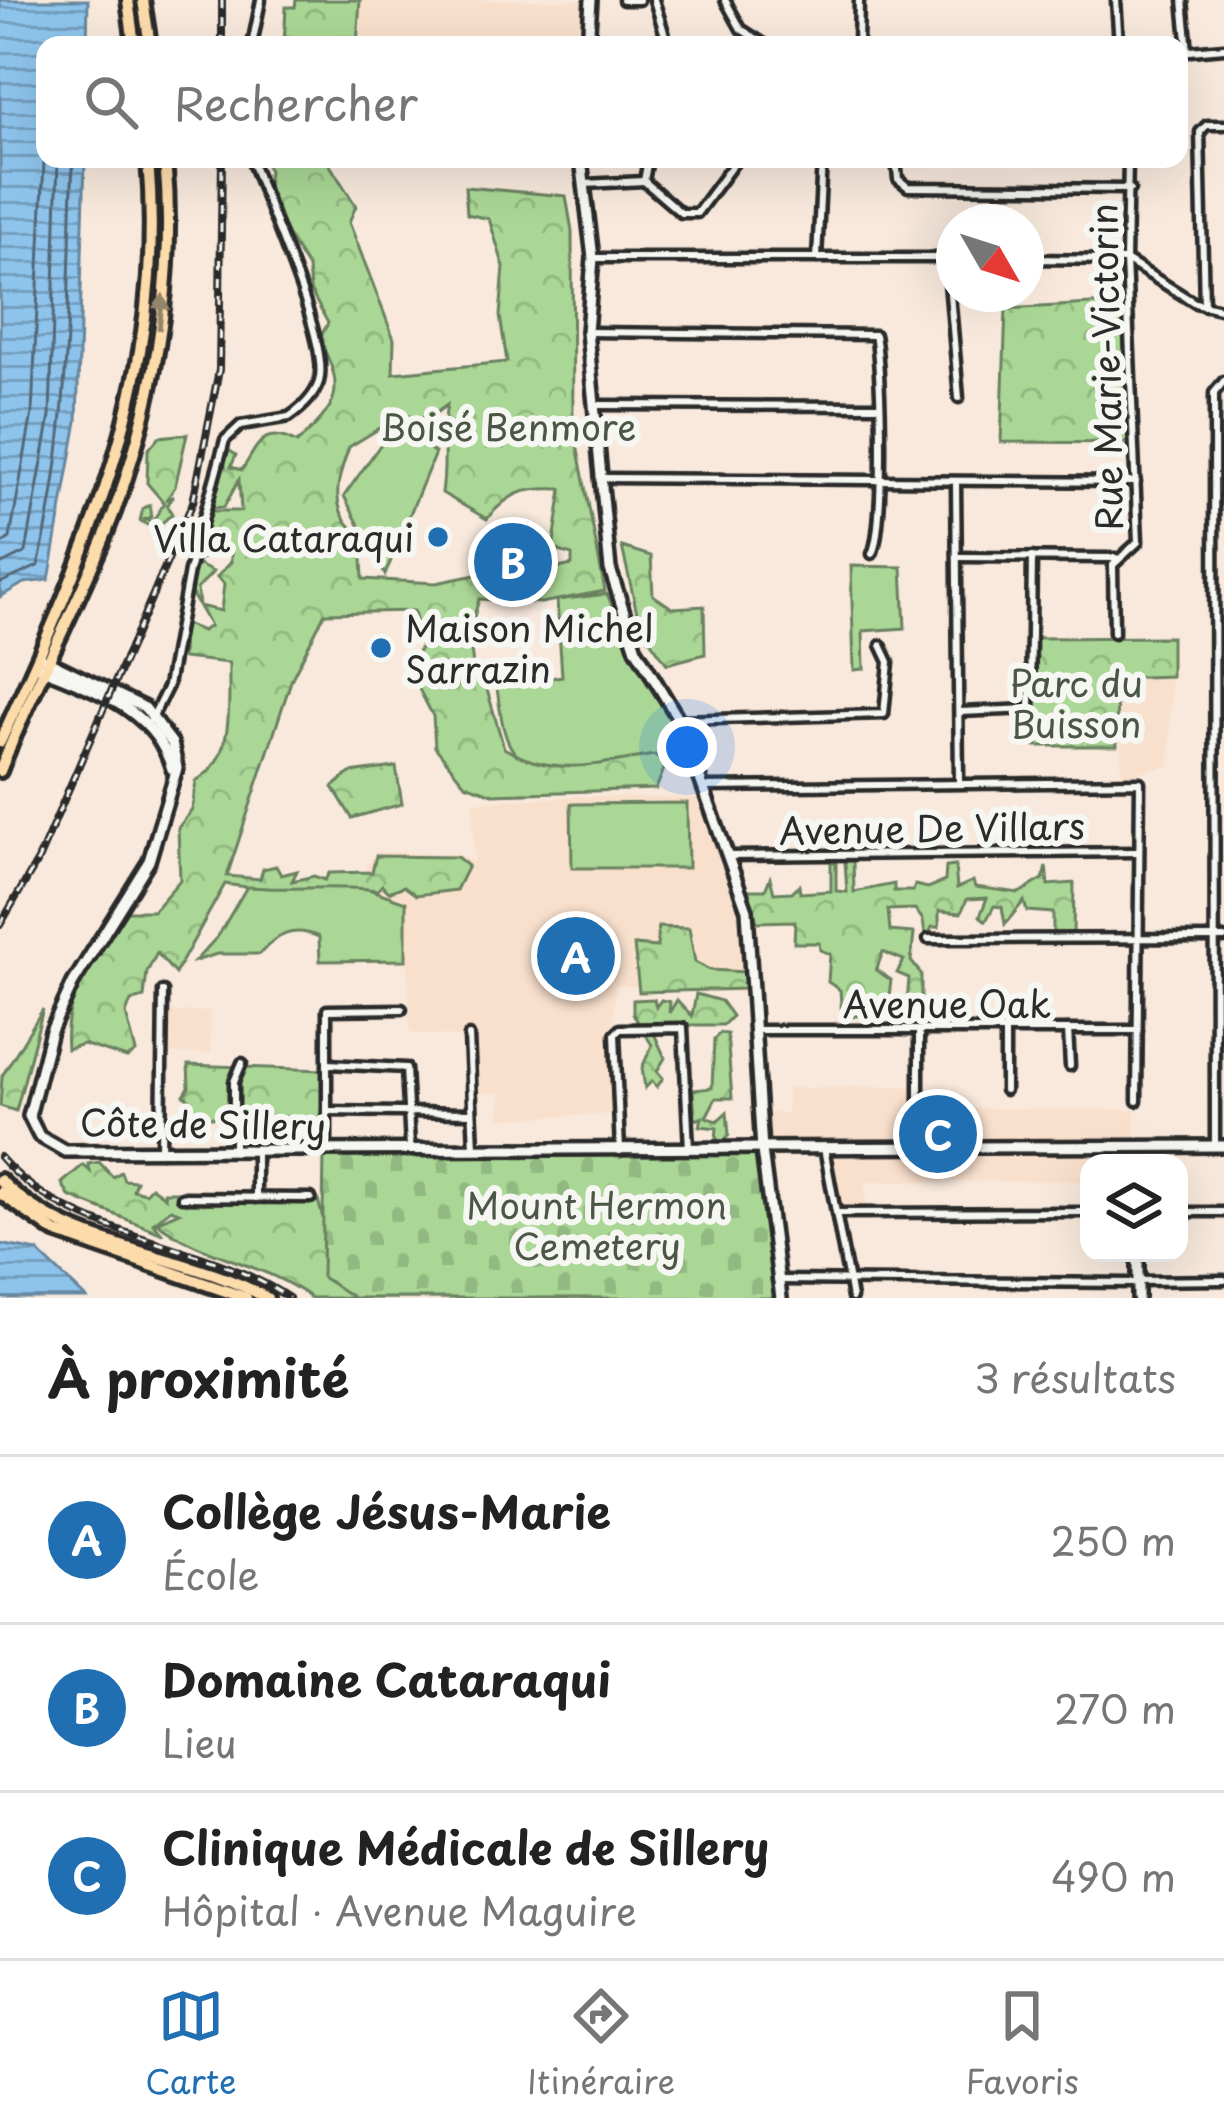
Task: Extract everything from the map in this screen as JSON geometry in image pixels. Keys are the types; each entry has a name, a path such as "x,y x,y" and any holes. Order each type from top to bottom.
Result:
{"main road":[{"path":"128,0 133,36"},
{"path":"143,0 149,36"},
{"path":"0,772 101,511 136,383 149,279 148,168"},
{"path":"0,742 109,527 142,420 165,273 166,168"},
{"path":"0,1180 54,1220 204,1270 267,1298"},
{"path":"0,1193 65,1236 246,1298"}],"street":[{"path":"254,36 261,0"},
{"path":"589,36 591,0"},
{"path":"623,0 638,0"},
{"path":"654,0 665,36"},
{"path":"725,0 741,29 752,36"},
{"path":"858,36 859,0"},
{"path":"1116,0 1118,36"},
{"path":"1183,0 1183,36"},
{"path":"1188,51 1224,48"},
{"path":"1204,306 1199,136 1207,125 1224,125"},
{"path":"42,664 136,702 152,720 168,686 186,584 225,440 241,424 289,417 311,397 320,379 320,360 295,273 254,168"},
{"path":"582,168 593,257 587,332 604,478 602,516 636,649 679,720 750,927 762,1150 781,1298"},
{"path":"644,181 646,168"},
{"path":"585,184 644,181 681,213 697,213 730,168"},
{"path":"817,257 822,168"},
{"path":"897,168 898,179 908,187 1130,188"},
{"name":"Rue Marie-Victorin","path":"1114,633 1116,558 1130,554 1138,542 1126,260 1129,168"},
{"path":"593,257 936,258"},
{"path":"1044,259 1126,260 1204,306 1224,310"},
{"path":"954,312 959,398"},
{"path":"587,332 875,335 880,482 879,541 872,554"},
{"path":"1220,1146 1214,393 1224,381"},
{"path":"596,404 877,406"},
{"path":"604,478 1136,482"},
{"path":"956,483 959,782"},
{"path":"958,557 1116,558"},
{"path":"959,712 1030,709 1032,557"},
{"path":"679,720 884,714 889,662 881,645"},
{"name":"Côte de Sillery","path":"152,720 175,780 149,861 60,1007 29,1116 39,1136 65,1151 1220,1146"},
{"path":"701,788 1140,782 1137,1101"},
{"name":"Avenue De Villars","path":"726,856 1139,851"},
{"path":"928,939 1220,938"},
{"path":"161,1152 164,992"},
{"path":"327,1153 327,1010 402,1009"},
{"path":"620,1151 615,1034 683,1028 689,1149"},
{"name":"Avenue Oak","path":"756,1030 1138,1030"},
{"path":"919,1030 919,1101"},
{"path":"1005,1030 1005,1090"},
{"path":"1068,1030 1070,1066"},
{"path":"469,1036 474,1151"},
{"path":"234,1152 234,1082 242,1063"},
{"path":"328,1064 406,1068 410,1151"},
{"path":"327,1112 472,1112"},
{"path":"1140,1147 1140,1154"},
{"path":"824,1148 852,1298"},
{"path":"256,1152 256,1198"},
{"path":"182,1198 311,1198"},
{"path":"836,1213 1080,1212"},
{"path":"1188,1212 1224,1212"},
{"path":"1138,1262 1138,1298"},
{"path":"777,1280 1224,1280"}],"shaded area":[{"path":"349,0 591,0 589,36 345,36"},
{"path":"1171,637 1170,766 1122,776 1116,638"},
{"path":"584,796 697,798 743,925 747,993 616,985 611,1037 616,1114 500,1118 500,1093 477,1093 476,1059 469,1059 468,1038 410,1033 406,903 363,887 366,866 376,852 459,854 474,863 473,802"},
{"path":"210,1011 211,1053 166,1054 166,1012"},
{"path":"916,1086 916,1108 1135,1110 1135,1142 1140,1147 1138,1154 1080,1154 1080,1181 865,1182 866,1209 836,1213 824,1149 787,1148 770,1139 768,1113 787,1113 787,1088"}],"green space":[{"path":"296,0 360,0 358,36 284,36 286,7 295,7"},
{"name":"Boisé Benmore","path":"268,168 332,168 356,206 349,222 394,339 393,373 507,362 500,316 504,267 489,219 467,214 465,187 566,196 572,231 573,424 605,591 541,603 479,599 469,634 474,673 483,676 504,748 523,758 577,766 655,755 666,764 656,789 493,794 465,784 435,747 433,716 410,672 421,645 414,611 325,613 292,678 227,876 260,879 263,869 276,866 281,875 297,871 292,881 314,876 325,880 329,873 372,872 376,856 457,857 468,866 456,890 416,895 404,886 389,892 382,885 378,890 225,884 175,974 157,953 147,972 144,997 131,1001 126,1014 136,1052 127,1058 83,1044 67,1049 76,992 104,942 127,911 153,911 180,880 178,828 192,810 196,781 209,771 224,744 229,663 182,658 183,623 202,631 210,626 189,589 197,564 213,572 197,589 199,606 221,611 224,584 217,577 231,562 231,550 216,537 208,556 198,560 208,511 241,511 239,480 224,507 208,508 219,470 225,468 224,447 236,455 231,467 242,470 268,437 297,443 322,418 334,396 333,372 319,340 328,323 310,290 308,268 265,199","holes":["447,405 442,493 487,519 520,493 562,489 553,549 572,555 572,565 522,576 475,575 436,583 363,579 361,536 339,506 341,472 349,447 390,422 430,417"]},
{"path":"1125,302 1131,443 1001,442 1006,312 1044,312 1044,307"},
{"path":"395,424 435,453 385,575 344,496"},
{"path":"187,434 175,487 166,500 174,496 167,505 172,514 155,529 140,521 143,508 150,505 151,517 143,520 153,521 164,503 147,483 148,450 159,437"},
{"path":"622,547 651,556 653,595 672,608 704,606 705,654 667,664 640,626"},
{"path":"851,566 902,567 905,628 863,631 864,669 854,670"},
{"path":"607,594 646,682 671,719 665,729 672,725 684,752 596,766 548,767 529,762 507,740 496,682 513,680 514,685 562,676 557,600"},
{"name":"Parc du Buisson","path":"1171,637 1171,676 1116,678 1117,746 1036,746 1036,638"},
{"path":"396,767 402,804 352,818 333,787 350,773"},
{"path":"687,803 688,868 572,868 571,804"},
{"path":"853,861 854,892 894,884 894,891 913,891 915,885 928,888 945,881 946,867 955,866 957,888 973,881 975,887 1019,893 1043,879 1046,866 1048,885 1074,883 1073,936 1053,935 1053,913 1027,911 1024,901 1005,924 1002,907 994,906 986,921 980,916 987,898 967,899 961,913 939,911 939,927 932,927 926,941 923,920 915,909 888,910 890,931 914,933 911,961 921,974 921,1024 915,1024 907,1002 909,978 897,973 904,960 883,952 876,970 891,980 887,1012 842,1018 840,990 828,982 830,954 820,950 819,943 794,943 795,921 757,922 747,890 765,890 770,878 774,893 792,892 799,885 800,893 831,891 831,863 836,863 836,891 847,892 845,862"},
{"path":"248,885 363,887 406,902 406,960 320,961 319,937 293,932 273,941 260,954 217,954 195,961 218,936"},
{"path":"658,927 689,928 695,962 710,970 745,972 746,989 639,992 634,945 657,947"},
{"path":"696,994 721,1001 732,1016 723,1025 661,1025 653,1031 665,1058 657,1071 663,1078 657,1087 652,1081 645,1088 642,1068 652,1045 633,1014 633,1000 654,999 656,1007 661,1000 670,1002 669,1013 677,1000 692,1016"},
{"path":"43,1009 16,1111 0,1106 2,1076"},
{"path":"727,1034 732,1098 716,1098 706,1117 717,1121 727,1112 729,1135 723,1142 716,1139 717,1128 700,1126 702,1118 695,1120 693,1090 712,1088 714,1039"},
{"path":"188,1065 322,1070 322,1122 191,1116 190,1100 184,1095 189,1087"},
{"name":"Mount Hermon Cemetery","path":"762,1150 777,1298 354,1298 322,1277 324,1152"},
{"path":"99,1162 113,1177 121,1172 124,1180 136,1181 133,1190 145,1193 151,1187 165,1197 164,1192 178,1192 178,1200 318,1200 322,1215 332,1209 775,1298 311,1298 156,1222 179,1212 171,1209 153,1223 163,1234 69,1196 62,1183 83,1165 90,1171 88,1164"}],"water":[{"path":"0,0 88,0 87,36 36,36 36,168 85,168 77,421 49,580 24,583 0,597"},
{"path":"0,1244 37,1251 86,1298 0,1298"}],"railway":[{"path":"222,0 222,36"},
{"path":"0,925 38,860 193,502 219,370 222,168"},
{"path":"0,1157 29,1185 63,1206 216,1262 289,1298"}],"place":[{"name":"Villa Cataraqui","path":"438,537"},
{"name":"Domaine Cataraqui","path":"513,562"},
{"name":"Maison Michel Sarrazin","path":"381,648"},
{"name":"Collège Jésus-Marie","path":"576,956"},
{"name":"Clinique Médicale de Sillery","path":"938,1134"}]}
